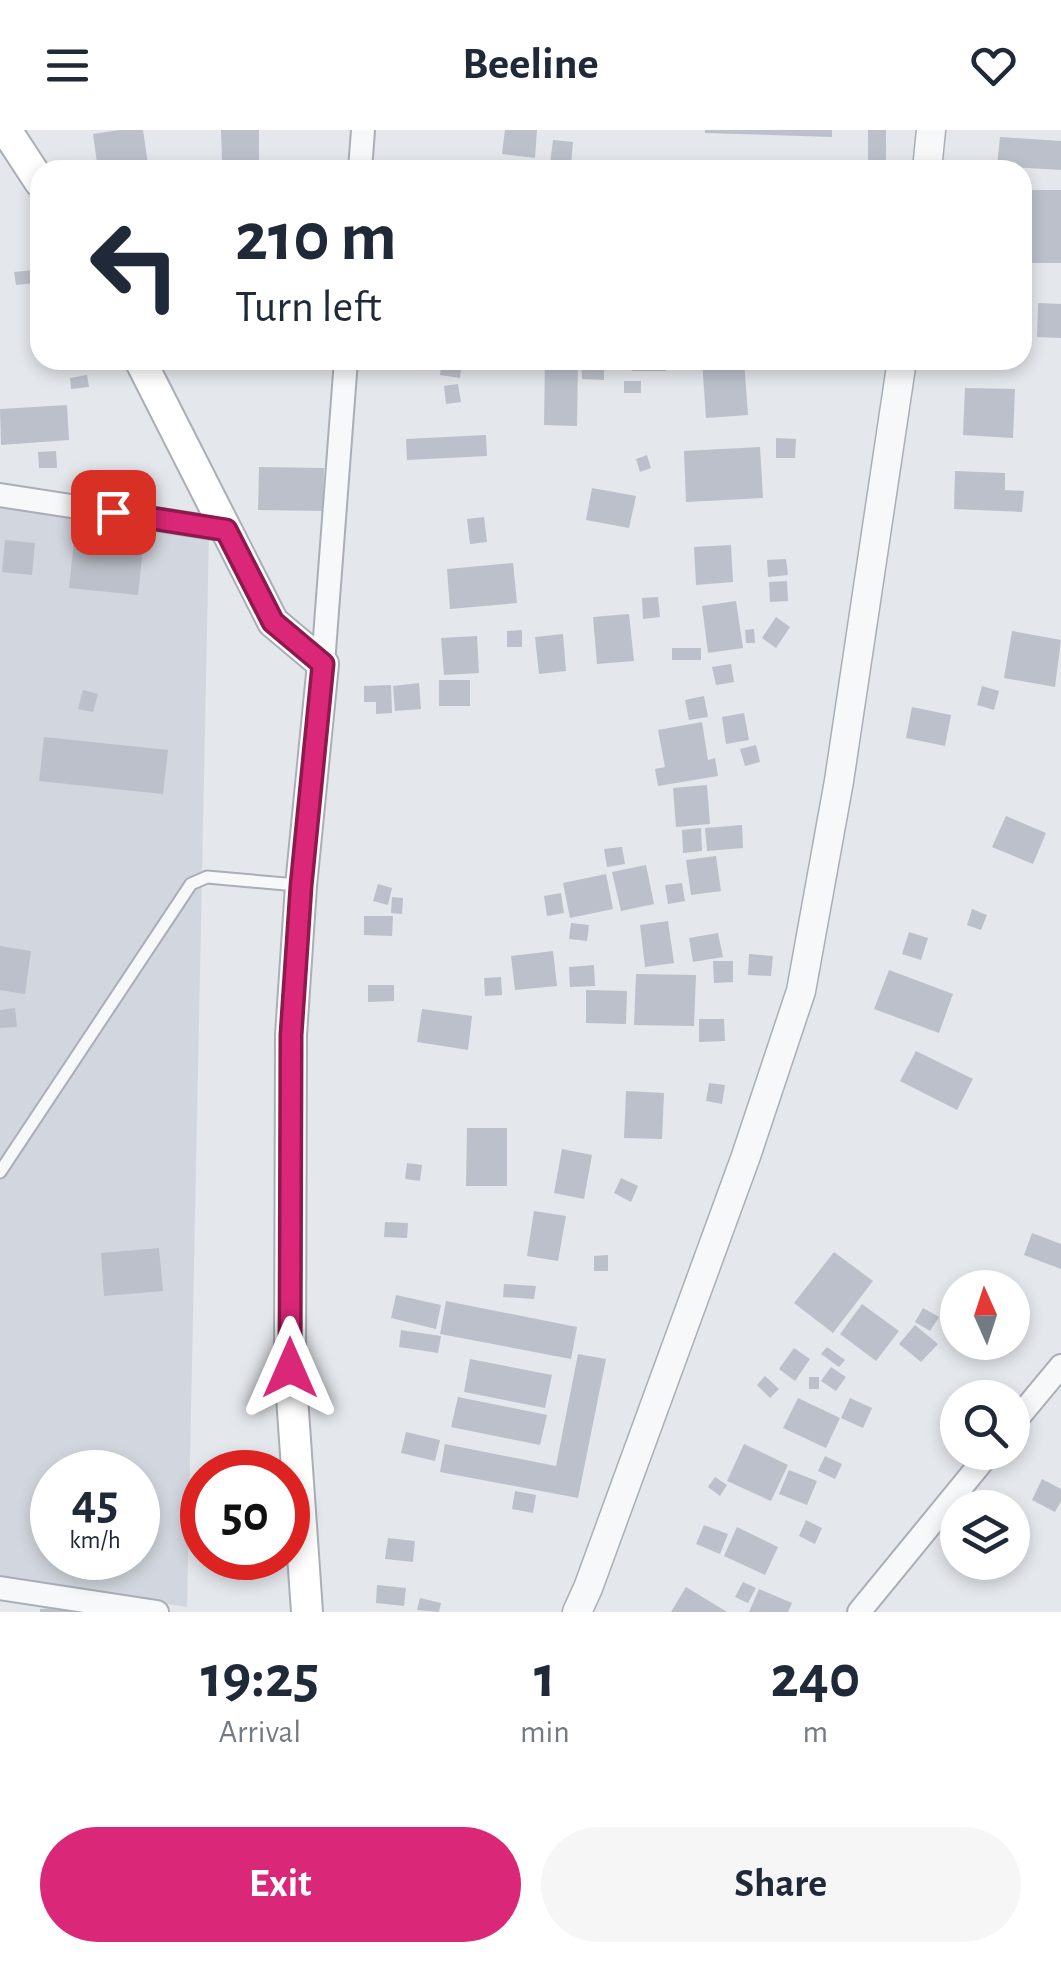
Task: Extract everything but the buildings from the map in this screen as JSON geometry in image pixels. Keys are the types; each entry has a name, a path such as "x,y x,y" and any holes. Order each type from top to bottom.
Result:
{"main road":[{"path":"6,130 30,167"},
{"path":"145,370 273,622 323,664 291,1035 290,1349 306,1612"}],"street":[{"path":"361,160 363,130"},
{"path":"928,160 931,130"},
{"path":"323,664 345,370"},
{"path":"578,1612 734,1190 801,991 840,781 901,370"},
{"path":"0,495 226,530"},
{"path":"1030,1403 1061,1366"},
{"path":"860,1612 975,1470"},
{"path":"0,1588 157,1612"}],"lane":[{"path":"0,1172 191,884 207,877 301,886"}],"shaded area":[{"path":"0,508 209,532 190,1450 180,1450 180,1580 188,1580 187,1607 0,1576"}],"route":[{"path":"113,512 226,530 273,622 323,664 291,1035 290,1368"}]}
